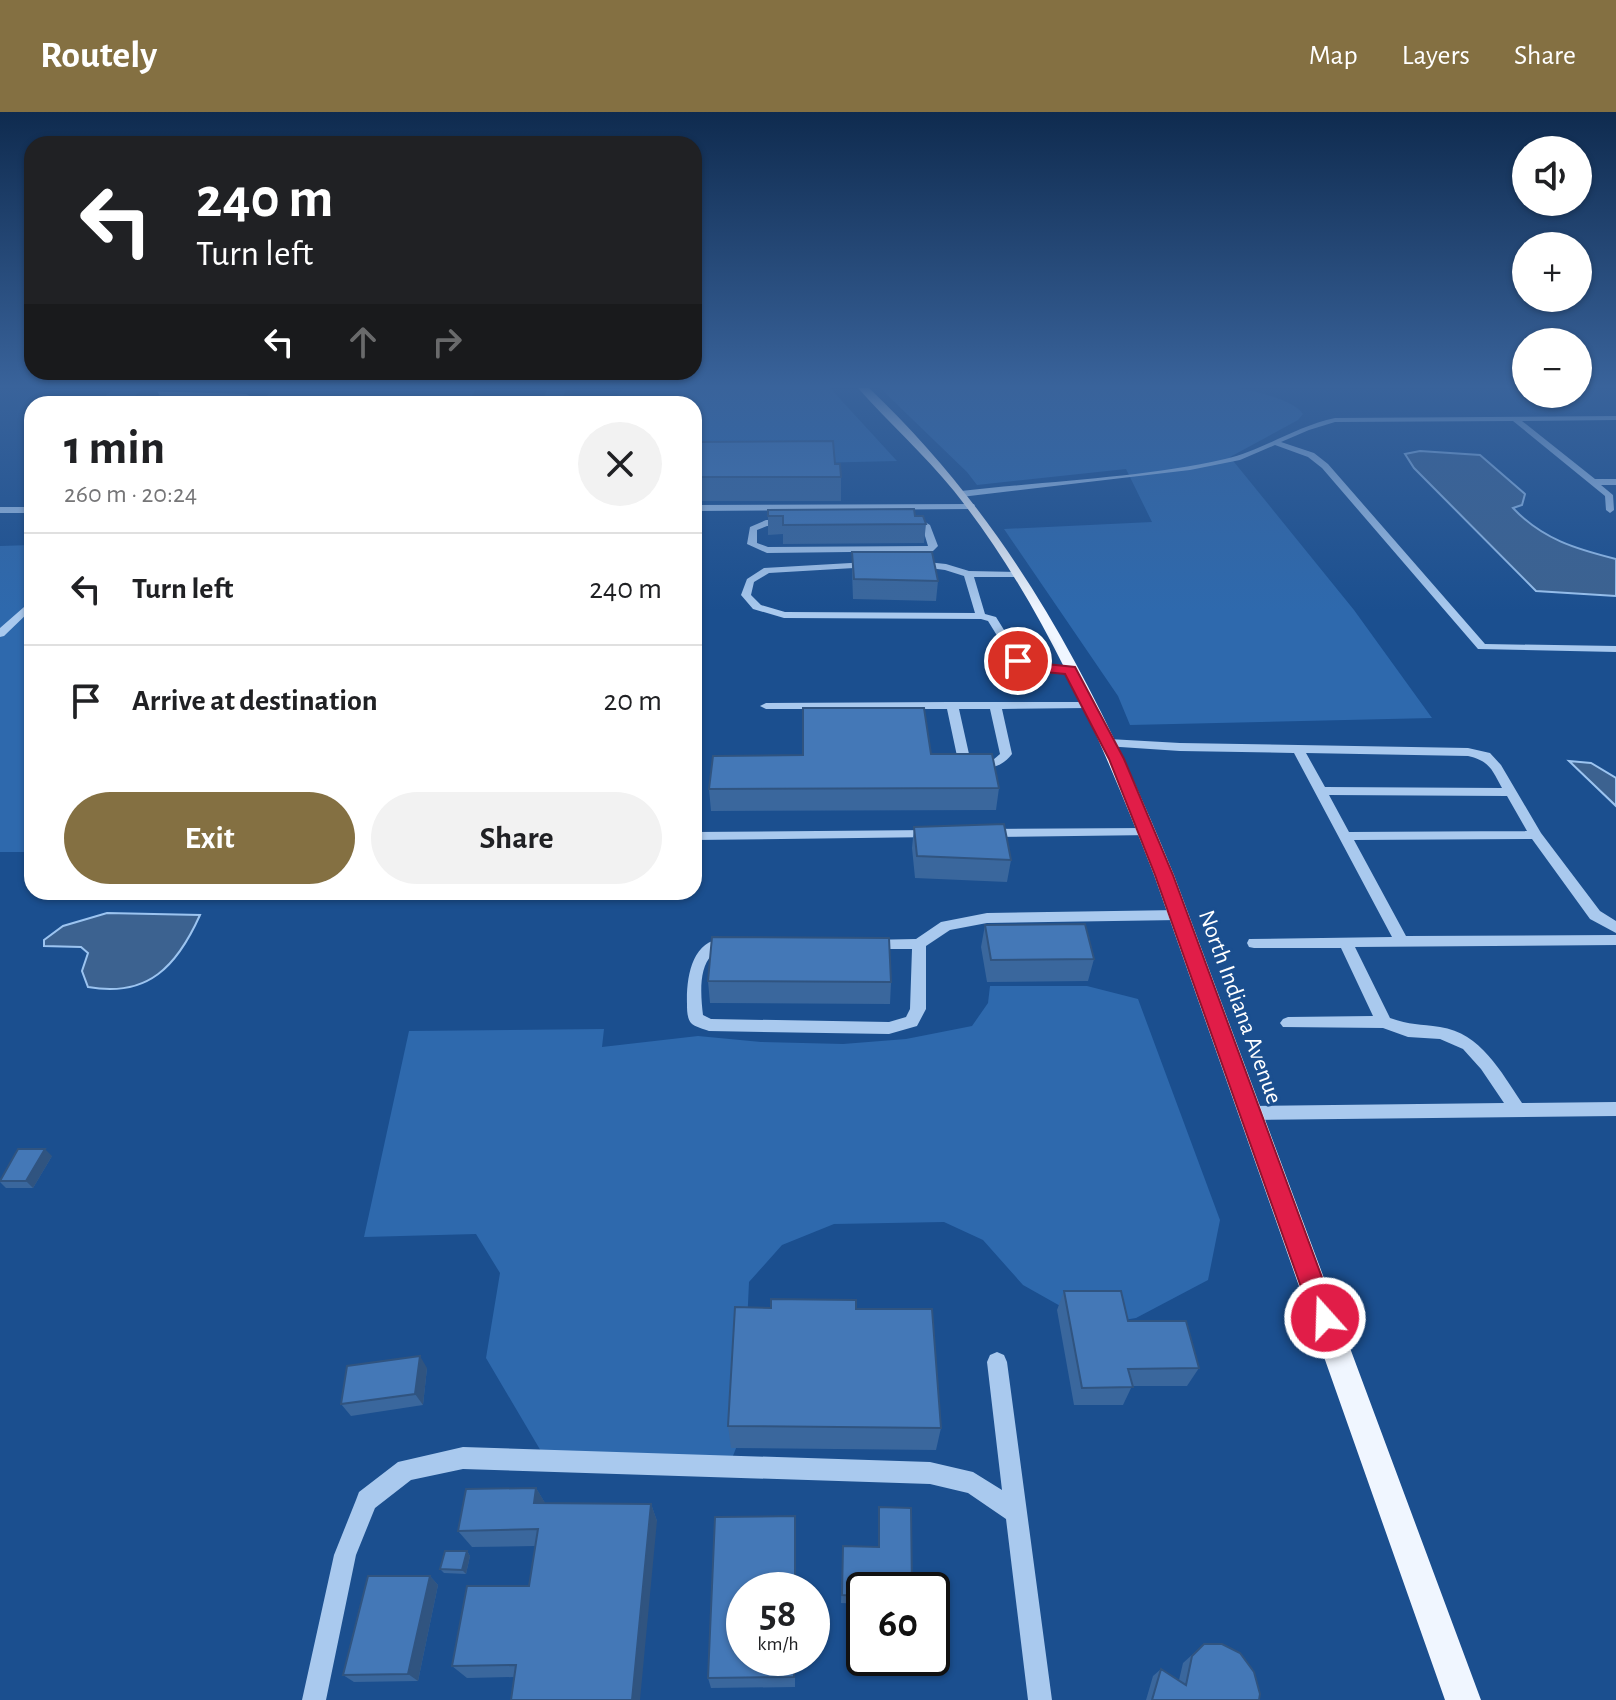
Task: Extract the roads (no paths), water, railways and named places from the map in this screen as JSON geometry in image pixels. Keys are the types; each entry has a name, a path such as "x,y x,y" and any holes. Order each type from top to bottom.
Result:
{"main road":[{"name":"North Indiana Avenue","path":"934,462 966,500 1015,574 1109,743 1148,832 1463,1700"}],"street":[{"path":"702,508 878,508 966,500 1223,462"},
{"path":"1320,462 1482,647 1616,649"},
{"path":"1570,462 1609,495 1610,510"},
{"path":"1595,482 1616,482"},
{"path":"878,508 880,522"},
{"path":"0,510 24,510"},
{"path":"880,522 924,523 933,546 923,550 767,550 752,544 753,529 766,523 880,522"},
{"path":"904,564 946,567 968,574 1015,574"},
{"path":"873,565 767,570 750,581 746,595 757,607 784,615 981,616 992,619 997,625 1010,653 1018,661 1034,667 1070,670"},
{"path":"968,574 981,616"},
{"path":"0,634 24,611"},
{"path":"952,705 963,756 980,764 993,764 1006,754 995,705"},
{"path":"766,706 1089,705"},
{"path":"1109,743 1468,752 1486,756 1536,835 1595,915 1616,928"},
{"path":"1298,749 1402,942"},
{"path":"1320,791 1511,792"},
{"path":"975,833 1148,832"},
{"path":"702,836 944,833"},
{"path":"1345,836 1536,835"},
{"path":"855,944 919,944 946,926 987,918 1179,915"},
{"path":"1254,943 1616,940"},
{"path":"1346,943 1384,1022"},
{"path":"744,944 709,948 700,959 694,1004 696,1018 709,1025 889,1028 912,1022 918,1009 919,944"},
{"path":"1288,1023 1384,1022 1408,1031 1442,1033 1469,1045 1487,1064 1517,1110"},
{"path":"1250,1113 1616,1109"},
{"path":"997,1362 1040,1700"},
{"path":"314,1700 350,1541 367,1500 406,1470 463,1458 930,1473 973,1483 1015,1512"}]}
